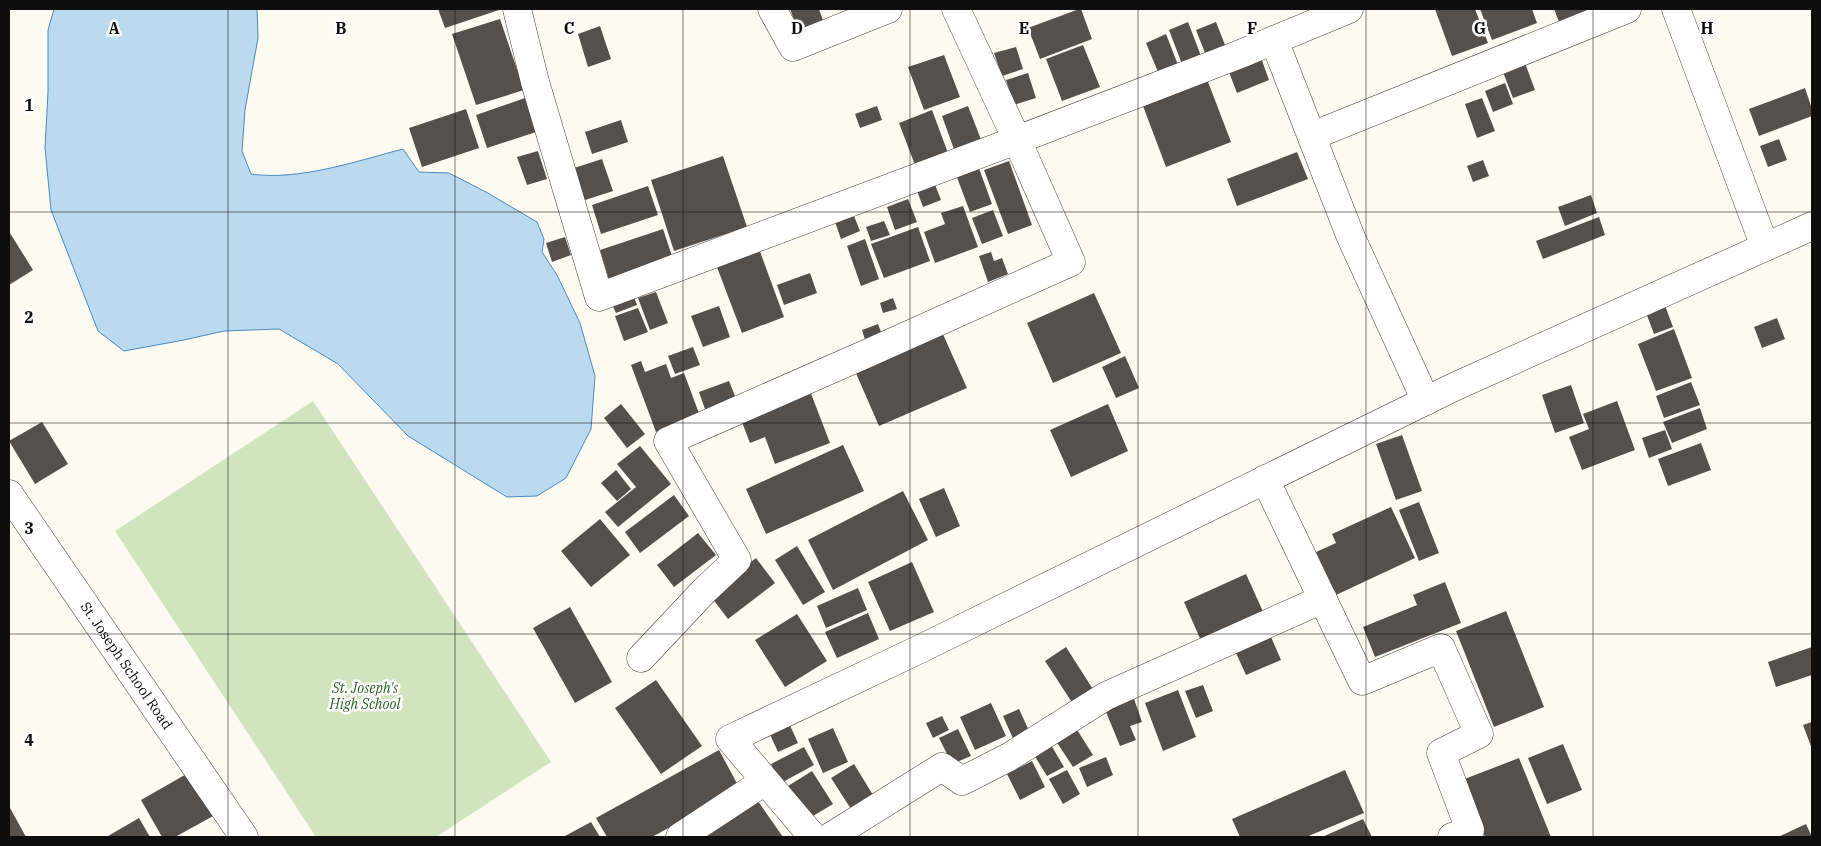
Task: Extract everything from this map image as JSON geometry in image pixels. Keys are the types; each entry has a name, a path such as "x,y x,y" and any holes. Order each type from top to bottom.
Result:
{"street":[{"path":"517,9 535,82 599,297 1017,140 1274,40 1348,9"},
{"path":"772,9 793,47 888,9"},
{"path":"641,658 737,560 668,441 1071,262 956,9"},
{"path":"1312,136 1627,9"},
{"path":"1676,9 1765,246"},
{"path":"1274,40 1350,235 1426,400"},
{"path":"813,837 730,739 918,650 1426,400 1812,226"},
{"path":"1266,479 1362,681 1442,648 1479,734 1441,753 1470,830 1452,837"},
{"name":"St. Joseph School Road","path":"9,494 244,837"},
{"path":"830,837 942,767 962,781 1009,757 1106,696 1323,599"},
{"path":"680,837 766,781"}],"green space":[{"name":"St. Joseph's High School","path":"313,401 551,762 436,837 316,837 115,531"}],"water":[{"path":"54,9 257,9 258,38 245,110 242,151 251,174 289,175 328,169 403,149 419,172 449,173 537,222 544,239 542,252 557,275 580,323 595,376 591,429 566,478 537,496 507,497 408,436 338,364 279,329 224,331 124,351 98,331 51,210 45,148 48,92 48,30"}],"building":[{"path":"438,9 502,9 445,28"},
{"path":"790,9 819,9 825,26 800,35"},
{"path":"1081,9 1092,39 1040,59 1028,28"},
{"path":"1435,9 1475,9 1488,43 1452,56"},
{"path":"1480,9 1532,9 1537,23 1492,40"},
{"path":"1554,9 1593,9 1559,22"},
{"path":"500,19 524,90 476,105 452,34"},
{"path":"1188,22 1201,56 1182,64 1169,30"},
{"path":"1216,22 1227,50 1207,58 1196,30"},
{"path":"600,26 611,59 588,67 578,34"},
{"path":"1166,34 1178,65 1158,72 1146,43"},
{"path":"1083,45 1100,87 1062,101 1046,59"},
{"path":"1016,47 1023,69 1002,76 994,53"},
{"path":"944,55 960,97 924,110 908,67"},
{"path":"1260,55 1269,80 1237,93 1227,67"},
{"path":"1525,63 1535,90 1513,98 1503,72"},
{"path":"1028,73 1036,98 1014,105 1006,80"},
{"path":"1205,74 1231,142 1166,167 1140,98"},
{"path":"1505,83 1513,104 1493,112 1485,91"},
{"path":"1805,88 1812,109 1812,116 1759,136 1749,109"},
{"path":"525,98 536,132 487,148 476,115"},
{"path":"1482,98 1495,131 1477,138 1465,104"},
{"path":"877,106 882,120 860,128 855,114"},
{"path":"968,106 982,142 955,152 942,116"},
{"path":"466,109 479,148 422,167 409,128"},
{"path":"932,110 948,153 915,165 899,123"},
{"path":"621,120 628,142 592,154 585,132"},
{"path":"1779,139 1787,160 1768,167 1760,146"},
{"path":"538,151 547,179 527,185 517,157"},
{"path":"1297,152 1308,179 1237,206 1227,179"},
{"path":"723,156 747,227 674,251 651,180"},
{"path":"602,159 613,191 576,203 565,171"},
{"path":"1483,160 1489,176 1473,182 1467,166"},
{"path":"1009,161 1032,225 1008,234 984,170"},
{"path":"977,163 992,204 970,212 955,172"},
{"path":"934,182 941,200 923,207 916,188"},
{"path":"648,186 658,215 601,234 592,205"},
{"path":"1591,195 1597,213 1565,226 1558,207"},
{"path":"908,199 917,222 895,230 887,207"},
{"path":"963,206 978,247 935,263 924,232 945,224 941,213"},
{"path":"993,210 1003,236 982,244 972,218"},
{"path":"854,216 860,231 841,239 835,222"},
{"path":"1599,217 1605,235 1543,259 1536,241"},
{"path":"884,221 890,235 871,241 866,227"},
{"path":"918,227 930,261 884,278 871,244"},
{"path":"663,229 673,259 609,280 600,250"},
{"path":"9,234 33,270 9,285"},
{"path":"565,237 571,255 552,262 546,243"},
{"path":"865,239 879,279 861,286 847,246"},
{"path":"758,246 784,317 742,333 715,262"},
{"path":"991,252 994,261 1002,258 1008,274 988,282 979,256"},
{"path":"810,273 817,293 784,305 777,285"},
{"path":"632,292 637,305 616,313 610,300"},
{"path":"656,292 668,323 650,330 638,298"},
{"path":"1094,293 1121,353 1053,383 1027,323"},
{"path":"893,298 897,309 883,313 880,303"},
{"path":"1664,303 1673,327 1654,334 1645,310"},
{"path":"719,306 730,337 703,347 691,316"},
{"path":"638,308 648,332 624,341 615,316"},
{"path":"1777,318 1785,339 1762,348 1754,327"},
{"path":"878,324 884,340 867,346 862,330"},
{"path":"1674,329 1692,378 1656,391 1638,344"},
{"path":"942,332 967,388 879,426 855,371"},
{"path":"693,347 700,365 675,374 668,356"},
{"path":"1125,356 1139,388 1116,398 1102,367"},
{"path":"641,361 645,372 666,364 671,378 684,373 700,416 656,432 631,365"},
{"path":"729,381 737,401 706,412 699,392"},
{"path":"1691,382 1700,405 1664,418 1656,396"},
{"path":"1571,385 1584,423 1555,433 1542,395"},
{"path":"810,391 830,443 775,464 765,437 750,443 740,417"},
{"path":"1617,401 1635,450 1582,470 1569,437 1589,429 1583,414"},
{"path":"621,404 645,434 627,448 604,418"},
{"path":"1108,404 1128,451 1071,477 1050,430"},
{"path":"1700,408 1707,429 1672,443 1663,422"},
{"path":"42,422 68,464 35,484 9,441"},
{"path":"1665,430 1672,449 1649,458 1642,438"},
{"path":"1402,435 1422,491 1396,500 1376,444"},
{"path":"1701,443 1711,470 1668,486 1658,459"},
{"path":"843,445 864,491 766,534 746,489"},
{"path":"640,446 671,484 618,527 605,512 636,487 617,464"},
{"path":"616,470 631,489 617,501 601,483"},
{"path":"944,488 960,526 936,537 919,499"},
{"path":"903,491 928,540 833,590 808,540"},
{"path":"674,495 689,516 640,553 625,532"},
{"path":"1419,502 1439,553 1419,561 1399,510"},
{"path":"1391,507 1415,558 1336,595 1316,552 1336,543 1332,534"},
{"path":"600,519 630,555 591,587 561,551"},
{"path":"698,533 716,555 674,587 657,565"},
{"path":"797,546 825,592 803,605 775,560"},
{"path":"756,558 775,583 728,619 709,594"},
{"path":"912,562 934,612 890,631 868,582"},
{"path":"1246,574 1265,616 1202,643 1184,602"},
{"path":"1445,582 1461,623 1375,657 1363,627 1417,605 1413,595"},
{"path":"858,588 867,610 826,628 817,606"},
{"path":"570,607 612,682 575,703 533,628"},
{"path":"1506,611 1544,707 1494,727 1456,631"},
{"path":"868,613 879,639 837,658 825,632"},
{"path":"797,614 827,661 785,687 755,640"},
{"path":"1271,637 1281,660 1246,675 1236,653"},
{"path":"1066,647 1096,694 1075,707 1045,661"},
{"path":"1812,647 1812,675 1776,687 1768,662"},
{"path":"656,680 702,746 661,774 615,708"},
{"path":"1203,685 1213,711 1196,718 1185,691"},
{"path":"1178,690 1196,737 1163,751 1145,703"},
{"path":"1133,696 1142,722 1130,726 1136,740 1120,746 1104,707"},
{"path":"991,703 1006,736 975,750 960,717"},
{"path":"1019,709 1031,735 1015,743 1003,716"},
{"path":"942,716 949,730 933,738 926,723"},
{"path":"787,719 798,743 778,752 767,728"},
{"path":"1812,722 1812,749 1803,725"},
{"path":"1074,725 1093,755 1073,767 1054,738"},
{"path":"833,728 848,762 823,773 808,739"},
{"path":"958,729 971,756 952,764 939,738"},
{"path":"1563,744 1582,790 1547,804 1528,758"},
{"path":"1051,745 1064,767 1047,776 1034,755"},
{"path":"804,747 814,765 781,783 771,764"},
{"path":"719,750 740,789 652,837 607,837 596,818"},
{"path":"1106,757 1113,775 1087,787 1079,768"},
{"path":"1519,758 1551,837 1485,837 1462,780"},
{"path":"1032,761 1045,787 1020,800 1007,774"},
{"path":"854,764 873,795 851,809 831,778"},
{"path":"1067,770 1080,794 1063,804 1049,779"},
{"path":"1345,770 1364,813 1306,837 1240,837 1232,819"},
{"path":"812,771 833,804 808,819 788,786"},
{"path":"190,772 215,815 175,837 162,837 141,800"},
{"path":"755,797 783,837 696,837"},
{"path":"9,806 26,837 9,837"},
{"path":"139,818 150,837 108,837 108,836"},
{"path":"1363,819 1372,837 1322,837"},
{"path":"591,822 600,837 563,837"},
{"path":"1806,824 1812,837 1778,837"}]}
